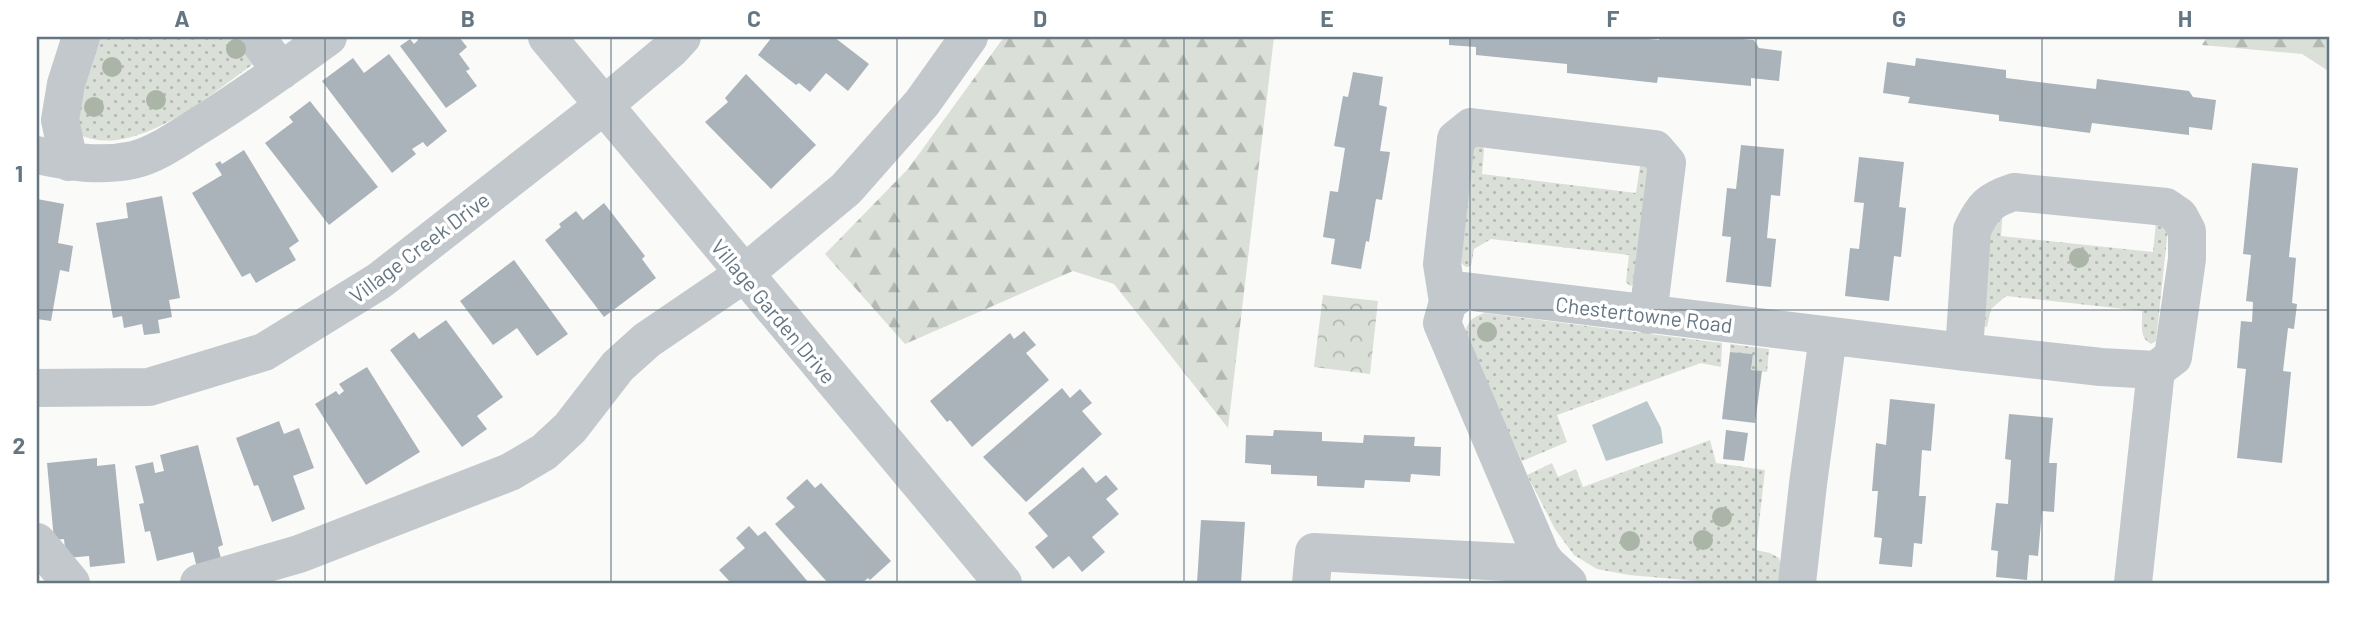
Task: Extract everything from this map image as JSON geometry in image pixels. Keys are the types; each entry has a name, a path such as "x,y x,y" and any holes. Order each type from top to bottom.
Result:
{"street":[{"path":"81,37 66,84 53,158 103,164 136,160 178,139 240,100 328,37"},
{"path":"256,37 281,71"},
{"name":"Village Garden Drive","path":"547,37 744,274 987,578"},
{"name":"Village Creek Drive","path":"37,388 149,387 264,352 379,281 603,106 671,50 682,37"},
{"path":"199,583 299,554 510,472 544,452 570,428 618,366 647,340 744,274 846,189 922,103 968,37"},
{"path":"1311,583 1314,552 1557,574 1442,323 1448,302 1442,264 1456,139 1471,127 1655,149 1667,163 1648,315"},
{"path":"1964,352 1972,230 1980,212 1995,198 2014,192 2166,207 2179,216 2187,231 2187,259 2173,357 2156,370 2133,583"},
{"name":"Chestertowne Road","path":"1448,302 1464,291 1964,352 2101,367 2156,370"},
{"path":"1797,583 1828,336"},
{"path":"37,542 71,583"}],"green space":[{"path":"90,37 237,37 256,62 172,120 147,132 123,139 100,140 78,134 76,94"},
{"path":"1004,37 1274,37 1228,428 1114,284 1073,271 905,344 825,254 908,169"},
{"path":"2207,37 2330,37 2330,72 2302,54 2202,45"},
{"path":"1473,145 1482,145 1484,150 1482,174 1636,193 1640,166 1646,166 1649,171 1634,284 1630,286 1626,282 1629,255 1491,239 1474,249 1471,266 1466,267 1461,263"},
{"path":"2003,208 2001,236 2153,252 2156,222 2168,229 2156,341 2151,344 2144,338 2142,311 2006,296 1991,309 1987,327 1982,326 1990,215"},
{"path":"1323,295 1378,301 1370,374 1314,367"},
{"path":"1485,313 1722,343 1721,367 1701,363 1557,415 1567,442 1522,461 1465,336 1470,321"},
{"path":"1730,344 1769,349 1767,372 1751,370 1753,354 1730,352"},
{"path":"1710,440 1716,463 1765,470 1756,550 1779,558 1783,571 1777,583 1720,583 1629,575 1597,569 1574,555 1555,529 1527,475 1552,463 1558,477 1576,469 1583,487"}],"shaded area":[{"path":"1647,401 1661,428 1663,443 1606,461 1592,425"}],"building":[{"path":"416,37 459,37 467,47 459,54 470,69 466,71 477,86 446,108 400,46 410,39 414,44 418,40"},
{"path":"772,37 834,37 869,64 848,91 826,73 810,92 799,83 796,85 758,55"},
{"path":"1449,37 1628,37 1659,40 1660,37 1718,37 1754,40 1759,48 1782,51 1779,81 1751,78 1751,86 1658,77 1657,83 1567,73 1567,64 1476,55 1476,47 1449,45"},
{"path":"389,54 447,131 427,147 423,142 412,149 416,154 392,173 322,81 353,58 364,73"},
{"path":"1916,58 2006,70 2006,78 2096,89 2097,79 2189,91 2193,97 2216,100 2212,130 2189,127 2189,135 2092,123 2090,133 1999,121 1999,115 1908,103 1910,97 1883,93 1887,62 1915,66"},
{"path":"1353,72 1383,77 1379,105 1387,107 1380,151 1390,152 1382,200 1376,199 1369,242 1366,241 1361,269 1331,264 1335,239 1323,237 1330,191 1338,192 1345,148 1334,146 1343,96 1348,97"},
{"path":"746,74 816,145 771,189 705,122 728,102 725,98"},
{"path":"310,101 378,187 329,225 265,143 293,122 289,117"},
{"path":"1741,145 1784,149 1780,196 1771,195 1767,238 1776,239 1771,287 1726,282 1731,237 1722,236 1727,188 1736,189"},
{"path":"244,150 299,241 289,248 296,260 256,283 250,273 242,277 192,193 222,175 215,164 220,161 222,164"},
{"path":"1859,157 1904,162 1899,207 1906,208 1901,257 1894,256 1889,301 1845,296 1850,248 1859,249 1864,203 1854,202"},
{"path":"2252,163 2298,168 2289,257 2296,258 2292,303 2297,304 2294,329 2288,328 2283,371 2291,372 2282,463 2237,458 2246,369 2237,368 2241,321 2252,322 2253,302 2246,301 2251,255 2243,254"},
{"path":"162,196 180,298 169,300 172,317 158,320 160,333 144,335 142,324 124,328 122,316 113,318 96,223 128,218 126,203"},
{"path":"37,199 64,204 58,243 73,246 69,272 60,270 51,321 37,319"},
{"path":"604,203 645,256 642,259 656,278 604,317 545,240 561,227 559,224 576,211 583,220"},
{"path":"514,260 568,334 537,356 517,328 493,345 460,301"},
{"path":"446,320 503,397 477,416 487,429 462,447 390,350 414,332 419,339"},
{"path":"1024,331 1036,345 1026,353 1049,380 972,447 930,401 1010,333 1014,339"},
{"path":"1730,352 1753,354 1751,370 1762,371 1755,423 1722,419"},
{"path":"367,367 420,452 366,485 315,404 336,391 339,395 344,391 339,384"},
{"path":"1062,388 1070,398 1080,389 1092,403 1082,411 1102,434 1026,502 983,457"},
{"path":"1890,399 1935,404 1931,451 1922,450 1919,496 1926,496 1922,544 1914,543 1912,567 1879,564 1882,538 1874,537 1878,491 1872,491 1876,443 1886,445"},
{"path":"2009,414 2053,418 2049,463 2057,463 2054,512 2042,511 2038,556 2029,555 2027,580 1996,577 1998,551 1991,550 1996,503 2008,504 2011,460 2005,459"},
{"path":"279,421 284,434 299,428 314,468 293,476 305,509 272,522 258,485 254,486 236,438"},
{"path":"1274,430 1322,432 1322,441 1363,443 1364,435 1415,437 1414,446 1441,447 1440,476 1411,474 1410,482 1365,480 1364,488 1317,486 1317,476 1271,474 1271,465 1245,463 1246,435 1273,436"},
{"path":"1726,430 1748,433 1744,461 1723,459"},
{"path":"198,445 223,545 218,547 222,562 197,568 193,552 157,561 150,531 145,532 139,504 144,503 135,466 153,462 155,473 164,471 160,455"},
{"path":"97,458 97,466 115,464 125,563 90,567 89,556 66,558 64,539 54,540 47,463"},
{"path":"1083,467 1096,483 1106,475 1118,489 1106,499 1119,514 1092,537 1105,552 1082,572 1069,556 1053,569 1035,547 1048,536 1028,513"},
{"path":"807,479 815,488 821,483 891,561 870,580 868,578 862,583 828,583 775,524 795,507 786,498"},
{"path":"1201,520 1245,522 1241,583 1197,583"},
{"path":"749,526 758,536 765,531 809,583 731,583 719,570 745,548 736,538"}]}
